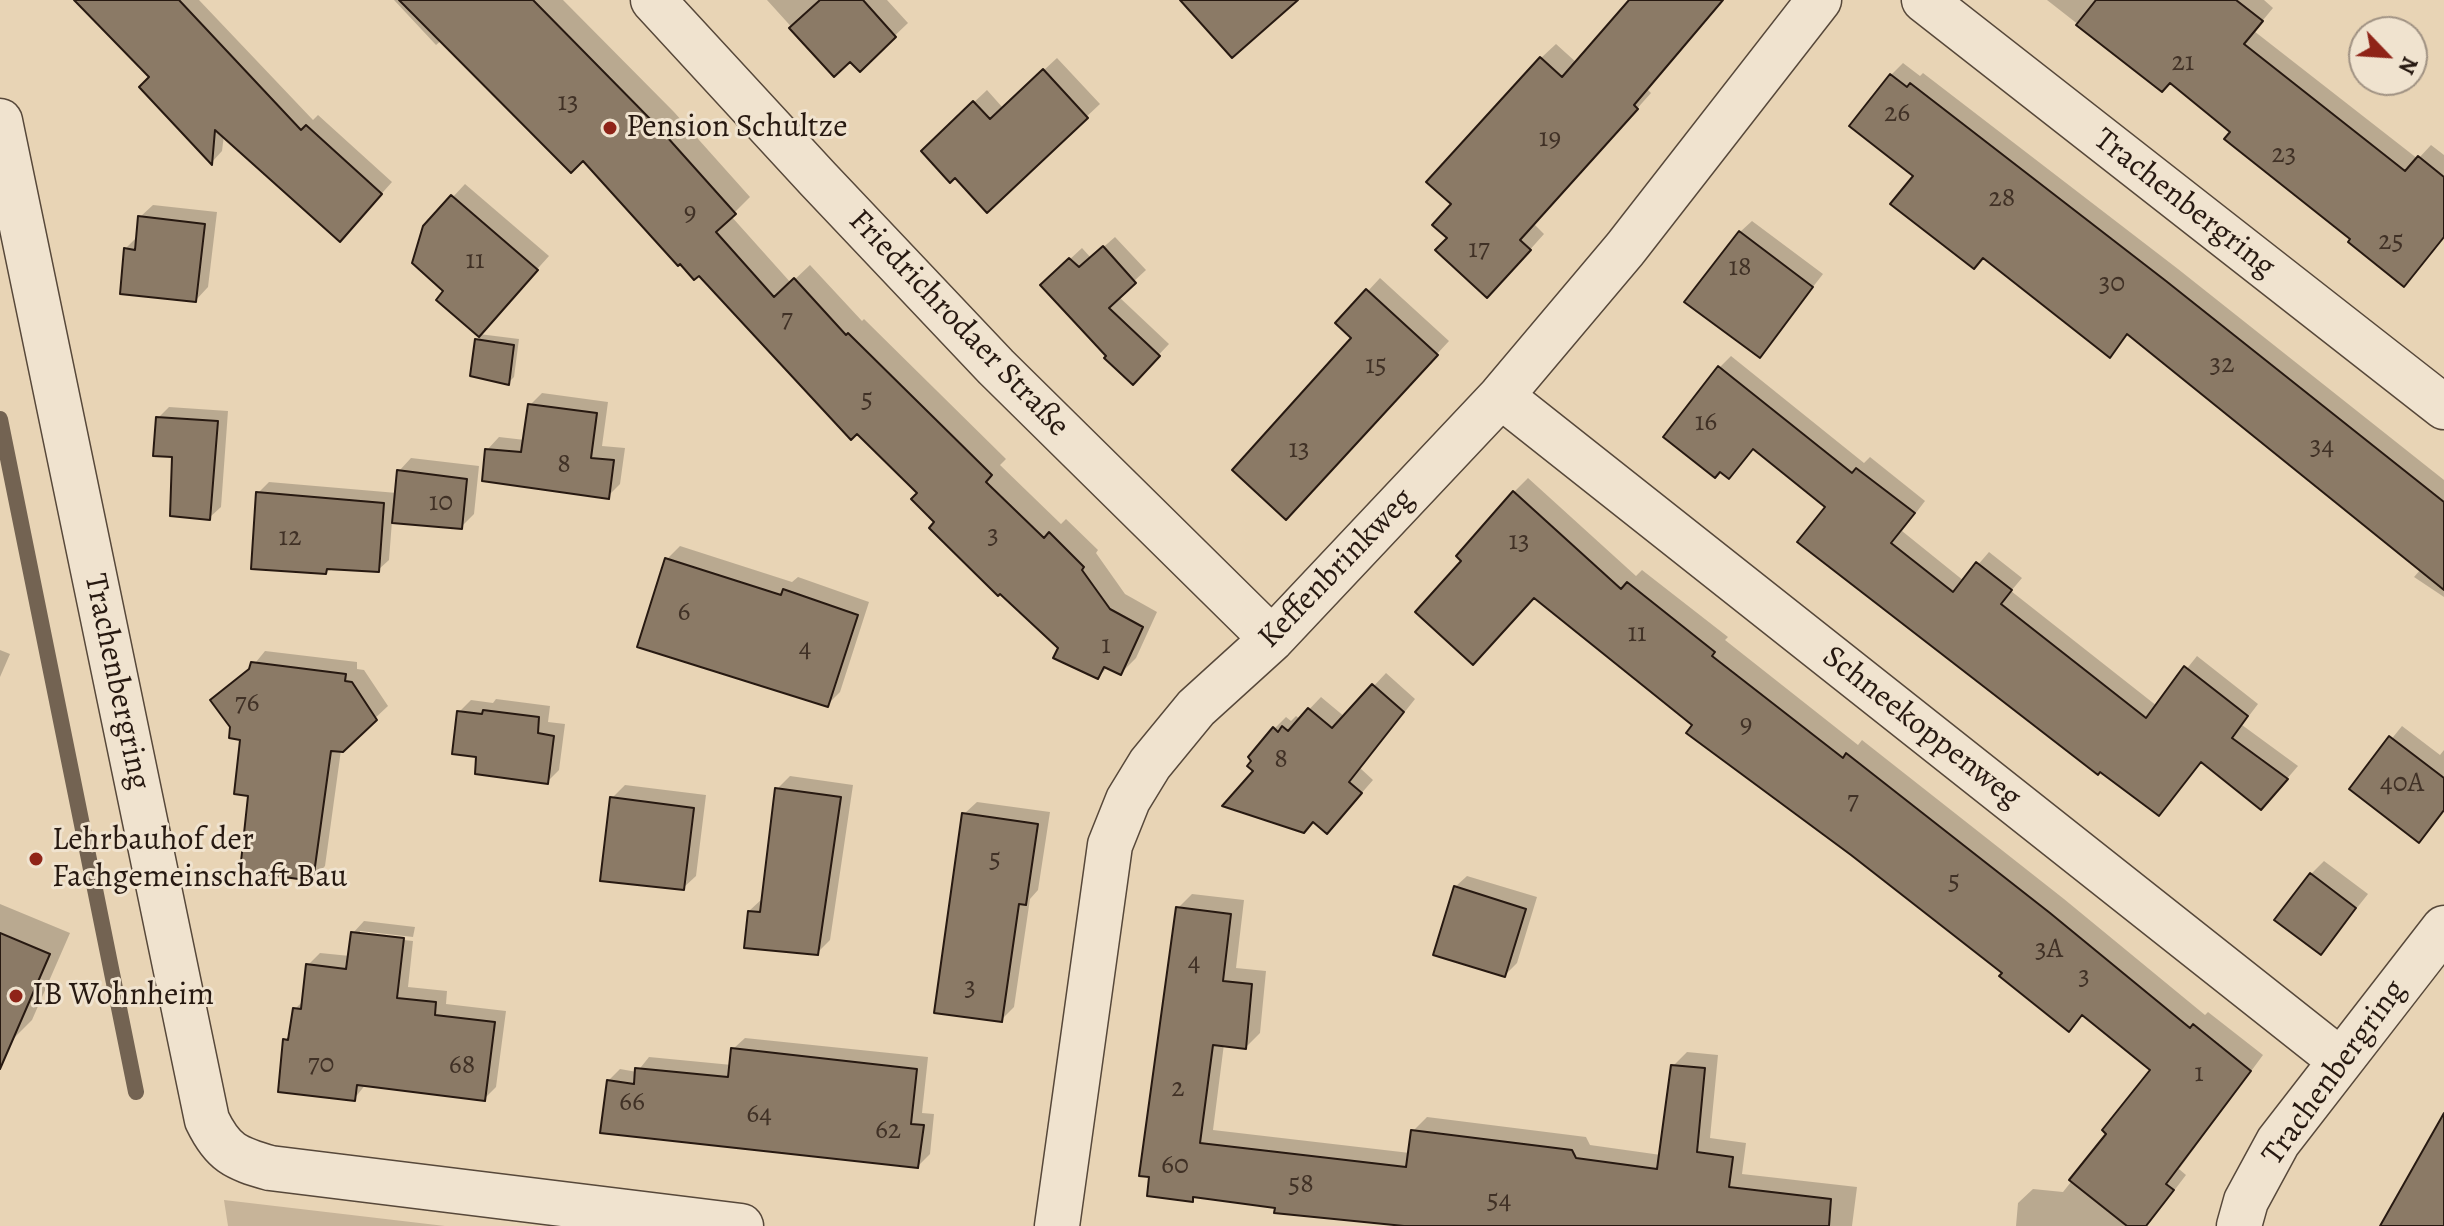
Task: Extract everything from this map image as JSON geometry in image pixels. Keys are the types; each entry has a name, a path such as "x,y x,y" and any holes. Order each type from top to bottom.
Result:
{"street":[{"name":"Friedrichrodaer Straße","path":"653,0 996,367 1272,639"},
{"name":"Keffenbrinkweg","path":"1057,1226 1110,845 1128,800 1150,764 1196,708 1272,639 1501,396 1625,249 1819,0"},
{"name":"Trachenbergring","path":"1924,0 2444,407"},
{"name":"Trachenbergring","path":"0,121 207,1120 218,1142 244,1161 270,1168 741,1226"},
{"name":"Schneekoppenweg","path":"1501,396 2340,1060"},
{"name":"Trachenbergring","path":"2239,1226 2246,1201 2278,1142 2444,928"}],"shaded area":[{"path":"224,1200 445,1226 228,1226"}],"building":[{"path":"74,0 179,0 301,130 306,125 382,194 340,242 215,130 212,165 139,87 149,77"},
{"path":"399,0 533,0 659,128 736,214 716,232 774,297 794,278 846,335 848,333 992,475 986,482 1044,538 1049,532 1084,567 1082,570 1110,609 1143,627 1121,675 1104,667 1098,679 1053,658 1058,648 1000,594 998,596 929,528 934,522 911,499 917,493 857,434 851,440 699,276 694,280 680,264 678,266 583,161 571,173"},
{"path":"820,0 863,0 896,37 860,72 850,62 834,77 789,28"},
{"path":"1180,0 1298,0 1232,58"},
{"path":"1629,0 1723,0 1634,105 1638,109 1520,240 1531,250 1487,298 1435,250 1447,238 1432,225 1451,204 1426,182 1540,57 1562,77"},
{"path":"2096,0 2236,0 2263,21 2244,44 2405,171 2418,156 2444,177 2444,237 2404,287 2348,242 2350,239 2224,139 2230,132 2170,83 2162,92 2076,25"},
{"path":"1043,69 1088,118 987,213 955,178 950,183 921,151 973,101 990,119"},
{"path":"1890,74 1907,87 1910,83 2444,502 2444,590 2127,334 2110,358 1983,258 1974,269 1890,204 1913,176 1849,126"},
{"path":"451,195 538,270 479,337 436,300 443,291 412,263 423,226"},
{"path":"138,216 205,224 196,302 120,294 124,248 135,250"},
{"path":"1739,231 1813,287 1760,358 1684,302"},
{"path":"1103,246 1136,283 1109,308 1160,356 1133,385 1104,358 1106,356 1040,285 1069,258 1079,267"},
{"path":"1366,289 1438,355 1286,520 1232,470 1351,338 1335,323"},
{"path":"475,339 514,345 509,385 470,376"},
{"path":"1718,366 1852,473 1856,468 1915,513 1891,543 1953,592 1976,562 2012,590 2001,604 2146,718 2184,666 2248,716 2232,738 2288,779 2261,810 2201,762 2159,816 2100,772 2098,775 1797,542 1825,507 1753,449 1729,479 1720,472 1715,478 1663,437"},
{"path":"528,404 597,413 591,458 614,460 609,499 482,481 485,449 521,452"},
{"path":"156,417 218,421 210,520 170,516 172,457 153,456"},
{"path":"397,470 467,479 462,529 392,523"},
{"path":"1513,491 1621,589 1627,582 1715,652 1712,656 1843,758 1846,753 2050,913 2190,1028 2193,1024 2251,1071 2166,1184 2174,1190 2146,1226 2127,1226 2069,1180 2106,1134 2102,1130 2150,1070 2082,1015 2069,1032 1999,976 2002,973 1851,855 1686,733 1692,725 1534,598 1473,665 1415,612 1461,561 1456,556"},
{"path":"256,492 384,503 379,572 327,569 326,574 251,569"},
{"path":"665,558 781,595 783,589 858,615 828,707 637,647"},
{"path":"251,662 346,674 345,681 352,682 377,720 343,752 331,751 313,881 240,871 248,796 234,794 240,740 229,738 230,727 210,700 249,669"},
{"path":"1372,684 1404,712 1349,782 1362,793 1327,834 1313,822 1304,833 1222,806 1253,771 1247,766 1251,761 1248,757 1273,727 1278,732 1282,726 1288,731 1308,708 1332,728"},
{"path":"483,710 539,717 538,733 554,736 548,784 475,774 476,757 452,754 457,711 482,714"},
{"path":"2389,736 2444,778 2444,810 2419,843 2349,789"},
{"path":"775,788 841,797 818,955 744,948 748,911 760,912"},
{"path":"610,797 694,808 684,890 600,881"},
{"path":"962,813 1038,824 1026,905 1019,904 1002,1022 934,1013"},
{"path":"2310,873 2356,908 2321,955 2274,920"},
{"path":"1454,886 1526,909 1505,977 1433,955"},
{"path":"1176,907 1231,914 1223,981 1252,984 1246,1049 1213,1045 1200,1143 1406,1167 1411,1130 1572,1150 1576,1158 1657,1169 1671,1065 1705,1068 1697,1152 1733,1157 1729,1187 1831,1199 1829,1226 1404,1226 1274,1213 1275,1208 1193,1197 1193,1202 1147,1196 1149,1177 1139,1176"},
{"path":"351,932 404,938 397,998 436,1002 435,1015 495,1022 485,1101 357,1085 355,1101 278,1092 283,1039 288,1040 293,1008 301,1009 306,964 346,969"},
{"name":"IB Wohnheim","path":"0,933 50,954 0,1069"},
{"path":"731,1048 917,1069 911,1124 924,1125 918,1168 600,1133 607,1080 634,1084 635,1068 728,1077"},
{"path":"2444,1113 2444,1226 2380,1226"}],"waterway":[{"path":"0,419 136,1092"}],"place":[{"name":"Pension Schultze","path":"610,128"},
{"name":"Lehrbauhof der Fachgemeinschaft Bau","path":"36,859"},
{"name":"IB Wohnheim","path":"16,996"}]}
